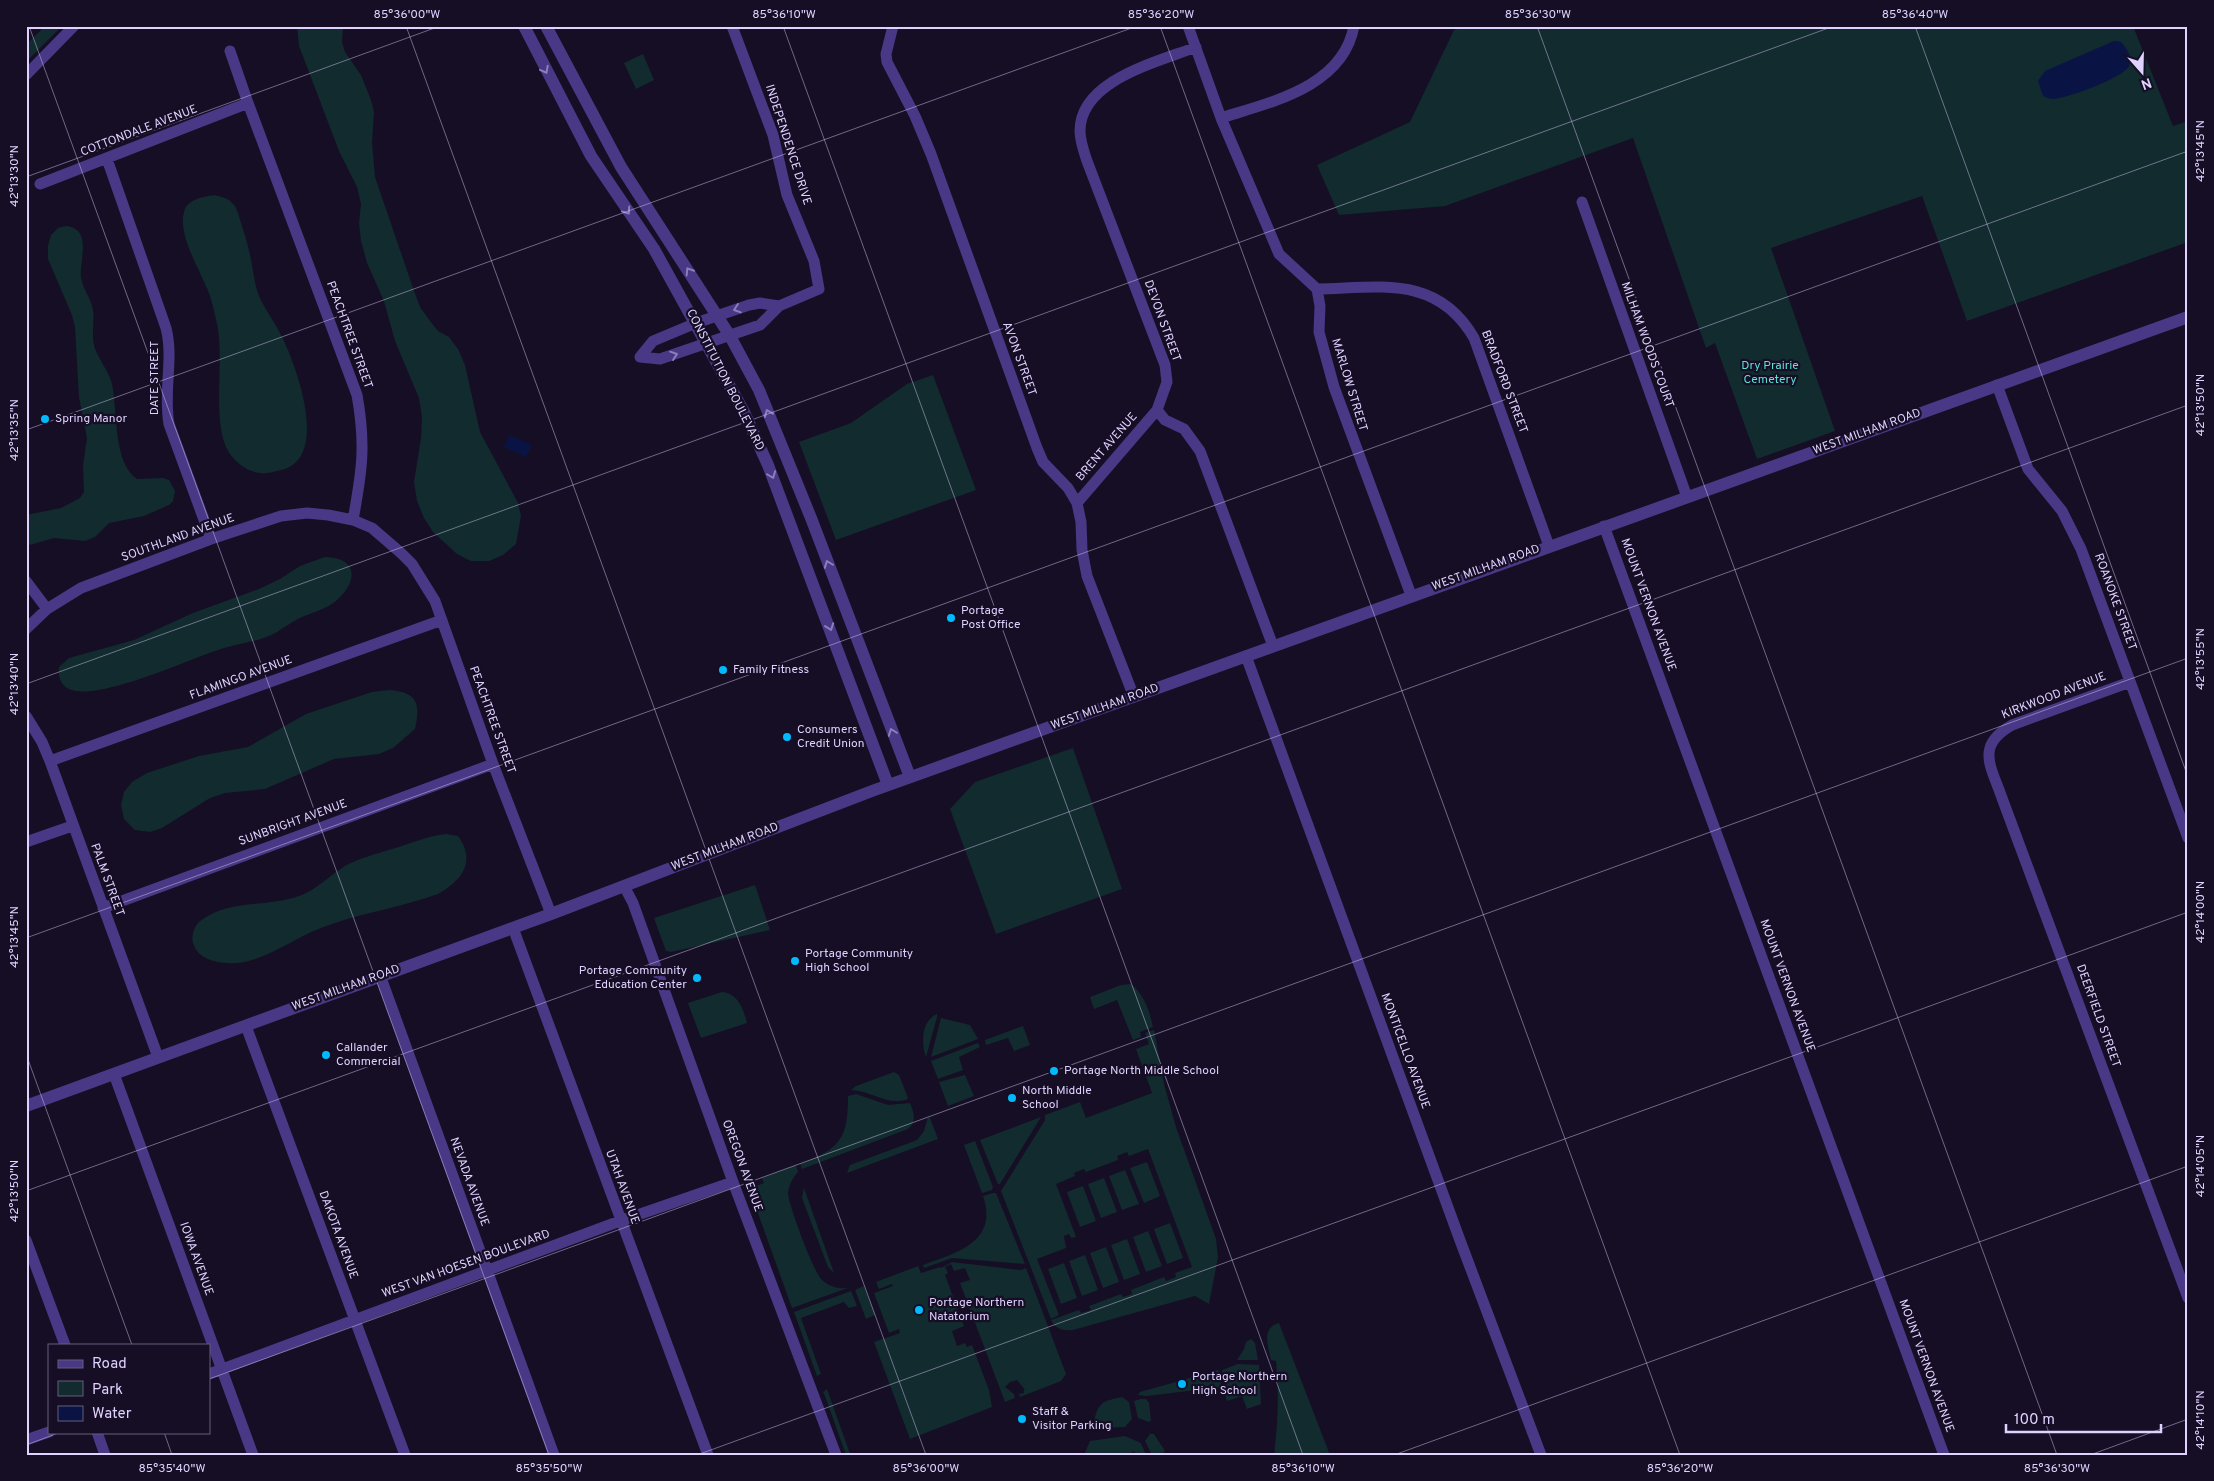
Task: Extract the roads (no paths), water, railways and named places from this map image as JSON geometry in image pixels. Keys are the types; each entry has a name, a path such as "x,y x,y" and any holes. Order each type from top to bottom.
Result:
{"street":[{"path":"26,74 74,26"},
{"name":"CONSTITUTION BOULEVARD","path":"524,26 532,45 591,156 654,249 744,412 768,465 888,785"},
{"name":"CONSTITUTION BOULEVARD","path":"546,26 621,167 718,316 759,390 804,500 910,778"},
{"name":"INDEPENDENCE DRIVE","path":"732,26 773,135 787,195 814,261 819,289 779,306 760,325 660,359 640,357 653,341 696,323 760,303 779,306"},
{"name":"AVON STREET","path":"893,26 886,54 890,71 915,116 932,154 1043,462 1068,488 1077,503 1087,576 1134,697"},
{"path":"1188,26 1221,118 1279,254 1317,289"},
{"path":"1221,118 1286,97 1315,82 1340,58 1354,26"},
{"name":"DEVON STREET","path":"1157,410 1167,382 1165,364 1087,161 1080,133 1081,120 1087,108 1105,86 1118,77 1196,48"},
{"name":"PEACHTREE STREET","path":"230,51 358,396 364,434 364,453 353,520 372,528 401,553 412,564 435,601 493,764 551,914"},
{"name":"COTTONDALE AVENUE","path":"40,184 248,103"},
{"name":"DATE STREET","path":"107,159 166,328 170,343 166,407 169,424 211,540"},
{"name":"MILHAM WOODS COURT","path":"1582,202 1687,496"},
{"name":"BRADFORD STREET","path":"1317,289 1394,287 1417,291 1449,306 1463,319 1474,338 1549,546"},
{"name":"MARLOW STREET","path":"1317,289 1320,306 1319,332 1334,388 1411,595"},
{"name":"WEST MILHAM ROAD","path":"26,1106 551,914 888,785 1411,595 2188,317"},
{"name":"ROANOKE STREET","path":"1997,385 2028,469 2062,511 2081,549 2188,838"},
{"path":"1157,410 1164,420 1184,429 1200,450 1272,646"},
{"name":"BRENT AVENUE","path":"1077,503 1157,410"},
{"name":"SOUTHLAND AVENUE","path":"26,629 47,609 82,588 281,516 307,513 328,514 353,520"},
{"name":"MOUNT VERNON AVENUE","path":"1604,526 1944,1455"},
{"path":"26,582 47,609"},
{"name":"FLAMINGO AVENUE","path":"50,761 442,620"},
{"name":"MONTICELLO AVENUE","path":"1246,656 1461,1244 1541,1455"},
{"name":"KIRKWOOD AVENUE","path":"1990,742 1999,732 2012,725 2130,682"},
{"name":"PALM STREET","path":"26,716 42,742 50,761 72,826 158,1057"},
{"name":"DEERFIELD STREET","path":"1990,742 1988,753 2002,798 2188,1298"},
{"name":"SUNBRIGHT AVENUE","path":"103,908 493,764"},
{"path":"26,842 72,826"},
{"name":"OREGON AVENUE","path":"624,886 633,903 733,1182 836,1455"},
{"name":"UTAH AVENUE","path":"513,928 708,1455"},
{"name":"NEVADA AVENUE","path":"380,976 554,1455"},
{"name":"DAKOTA AVENUE","path":"246,1026 404,1455"},
{"name":"IOWA AVENUE","path":"114,1074 253,1455"},
{"name":"WEST VAN HOESEN BOULEVARD","path":"210,1374 355,1318 487,1272 620,1221 733,1182"},
{"path":"26,1240 65,1344"},
{"path":"26,1440 48,1432"},
{"path":"98,1434 105,1455"}],"water":[{"path":"2114,41 2121,42 2129,53 2130,63 2125,71 2095,87 2071,95 2054,99 2043,96 2038,81 2045,71"},
{"path":"510,435 532,445 526,457 504,447"}],"place":[{"name":"Spring Manor","path":"45,419"},
{"name":"Portage Post Office","path":"951,618"},
{"name":"Family Fitness","path":"723,670"},
{"name":"Consumers Credit Union","path":"787,737"},
{"name":"Portage Community High School","path":"795,961"},
{"name":"Portage Community Education Center","path":"697,978"},
{"name":"Callander Commercial","path":"326,1055"},
{"name":"Portage North Middle School","path":"1054,1071"},
{"name":"North Middle School","path":"1012,1098"},
{"name":"Portage Northern Natatorium","path":"919,1310"},
{"name":"Portage Northern High School","path":"1182,1384"},
{"name":"Staff & Visitor Parking","path":"1022,1419"}],"park label":[{"name":"Dry Prairie Cemetery","path":"1770,373"}]}
